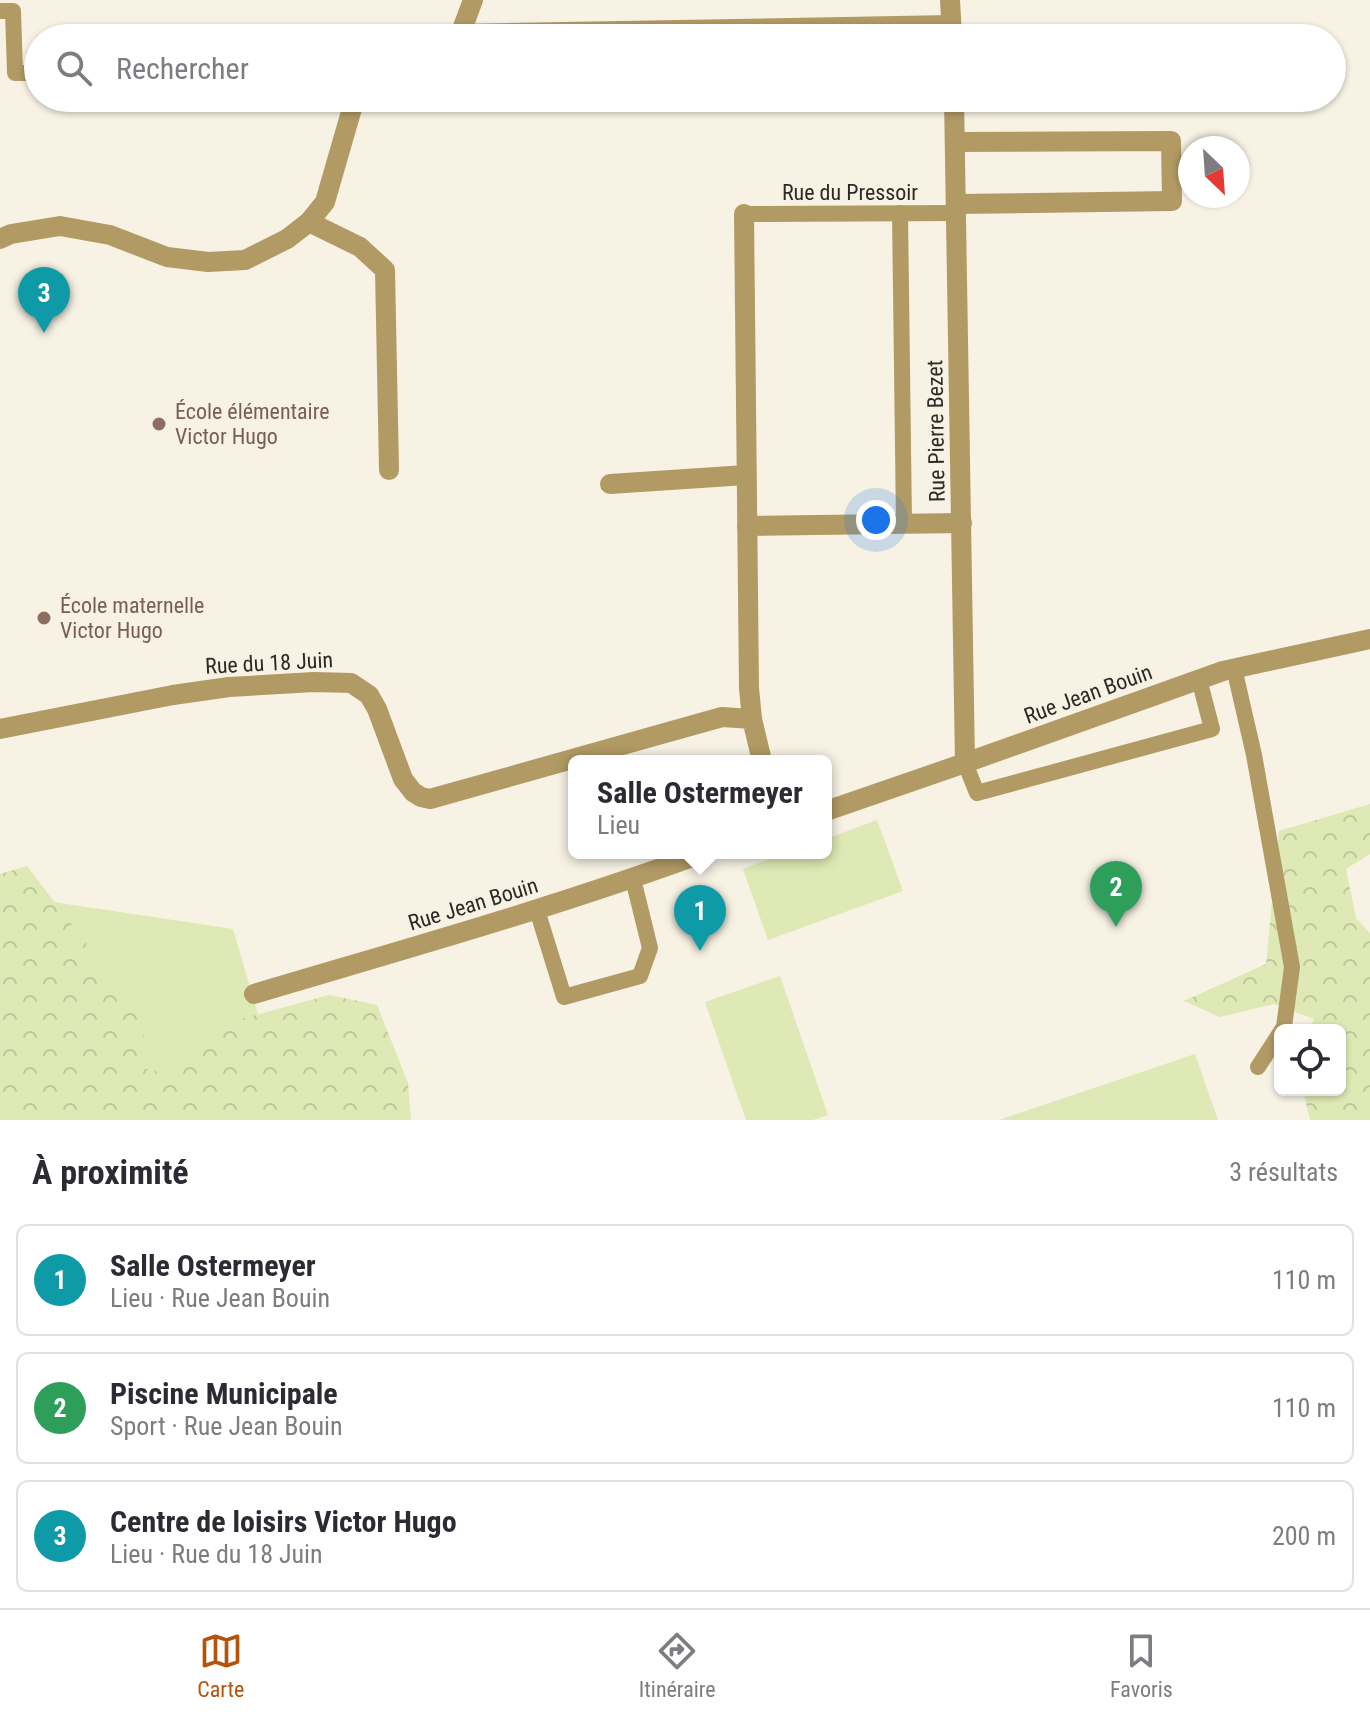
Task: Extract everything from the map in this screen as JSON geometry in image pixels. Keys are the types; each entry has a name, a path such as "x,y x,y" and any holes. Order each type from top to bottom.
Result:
{"street":[{"path":"464,24 473,0"},
{"path":"950,0 951,24"},
{"path":"0,239 11,234 60,226 110,235 167,257 208,262 245,260 287,239 309,222 325,202 351,112"},
{"name":"Rue Pierre Bezet","path":"955,112 965,763"},
{"path":"956,142 1171,141 1172,201 956,209"},
{"path":"744,214 749,688 761,755"},
{"path":"309,222 360,247 385,270 389,470"},
{"path":"610,484 746,475"},
{"path":"747,526 962,523"},
{"name":"Rue Jean Bouin","path":"832,809 1199,679 1234,668 1370,639"},
{"name":"Rue du 18 Juin","path":"0,729 229,687 351,683 369,695 403,779 421,797 440,797 568,761"},
{"name":"Rue du 18 Juin","path":"588,755 722,717 752,719"},
{"name":"Rue Jean Bouin","path":"254,994 537,910 687,859"}],"lane":[{"path":"0,11 13,11 15,73 24,73"},
{"name":"Rue du Pressoir","path":"744,214 900,213 956,209"},
{"path":"900,213 904,524"},
{"path":"1234,668 1254,755 1292,967 1284,1024"},
{"path":"965,763 977,793 1212,729 1199,679"},
{"path":"537,910 564,997 640,976 650,948 633,879"},
{"path":"1258,1067 1274,1042"}],"green space":[{"path":"1370,804 1370,854 1346,869 1356,918 1370,933 1370,1120 1310,1120 1304,1096 1346,1096 1346,1024 1312,1024 1314,1019 1274,1004 1220,1017 1184,1001 1266,964 1279,831"},
{"path":"877,820 903,891 768,940 743,869 770,859 832,859 832,837"},
{"path":"27,866 146,1022 139,1067 178,1077 223,1024 329,995 377,1005 408,1083 411,1120 0,1120 0,874"},
{"path":"0,894 233,929 260,1021 385,1120 0,1120"},
{"path":"780,976 828,1115 813,1120 746,1120 705,1002"},
{"path":"1195,1054 1218,1120 999,1120"}],"place":[{"name":"Centre de loisirs Victor Hugo","path":"44,333"},
{"name":"École élémentaire Victor Hugo","path":"159,424"},
{"name":"École maternelle Victor Hugo","path":"44,618"},
{"name":"Piscine Municipale","path":"1116,927"},
{"name":"Salle Ostermeyer","path":"700,951"}]}
